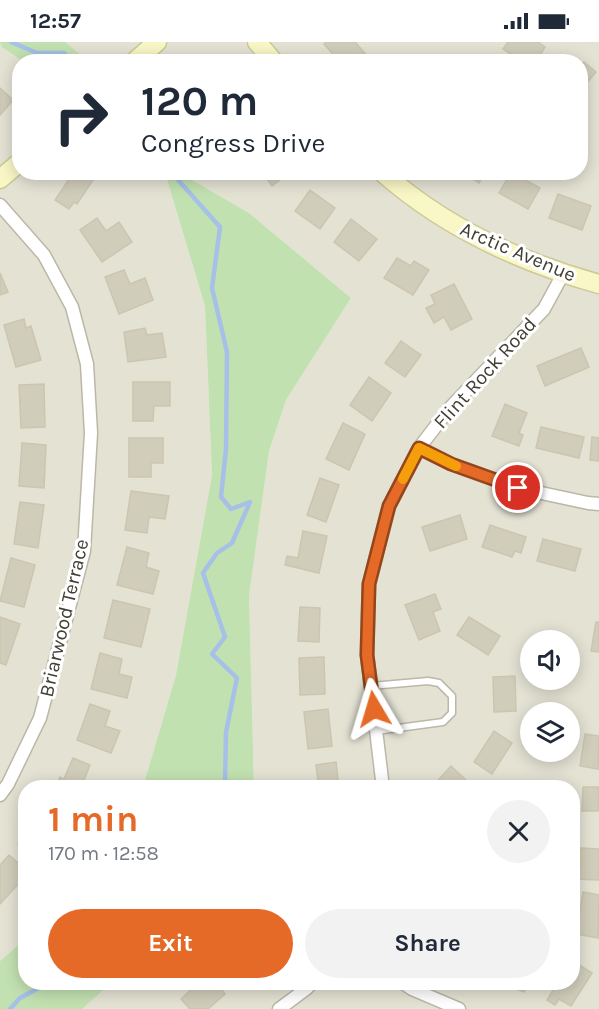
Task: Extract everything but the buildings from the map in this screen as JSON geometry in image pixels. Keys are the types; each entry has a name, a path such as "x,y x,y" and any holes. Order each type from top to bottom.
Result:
{"street":[{"path":"143,54 157,42"},
{"path":"257,42 267,54"},
{"path":"0,179 12,169"},
{"name":"Arctic Avenue","path":"391,180 450,222 492,245 563,274 599,284"},
{"name":"Briarwood Terrace","path":"0,205 44,255 72,307 87,364 91,432 84,551 40,718 8,784 0,795"},
{"name":"Flint Rock Road","path":"382,780 367,655 369,584 389,506 419,448 449,409 544,309 563,274"},
{"path":"419,448 451,464 518,488 599,504"},
{"path":"279,1009 303,990"},
{"path":"414,990 459,1009"}],"lane":[{"path":"371,686 428,681 439,684 452,696 452,713 443,722 376,731"}],"shaded area":[{"path":"0,42 599,42 599,1009 82,1009 103,990 580,990 580,780 254,780 249,596 269,451 286,400 351,298 249,213 192,180 588,180 588,54 12,54 12,180 167,180 205,306 212,475 176,675 145,780 18,780 18,945 0,961"}],"green space":[{"path":"0,42 65,42 79,54 12,54 2,47"},
{"path":"167,180 192,180 249,213 351,298 286,400 269,451 249,596 254,780 145,780 176,675 212,475 205,306"},
{"path":"18,945 18,990 103,990 82,1009 0,1009 0,961"}],"waterway":[{"path":"11,42 37,53 65,54"},
{"path":"178,180 220,227 212,288 227,352 226,449 221,497 231,509 250,502 232,543 217,553 203,573 225,637 212,654 237,678 226,732 225,780"},
{"path":"10,1009 20,998 35,990"}],"slow traffic":[{"path":"403,479 419,448 456,466"}],"route":[{"path":"374,709 367,655 369,584 389,506 419,448 451,464 518,488"}]}
